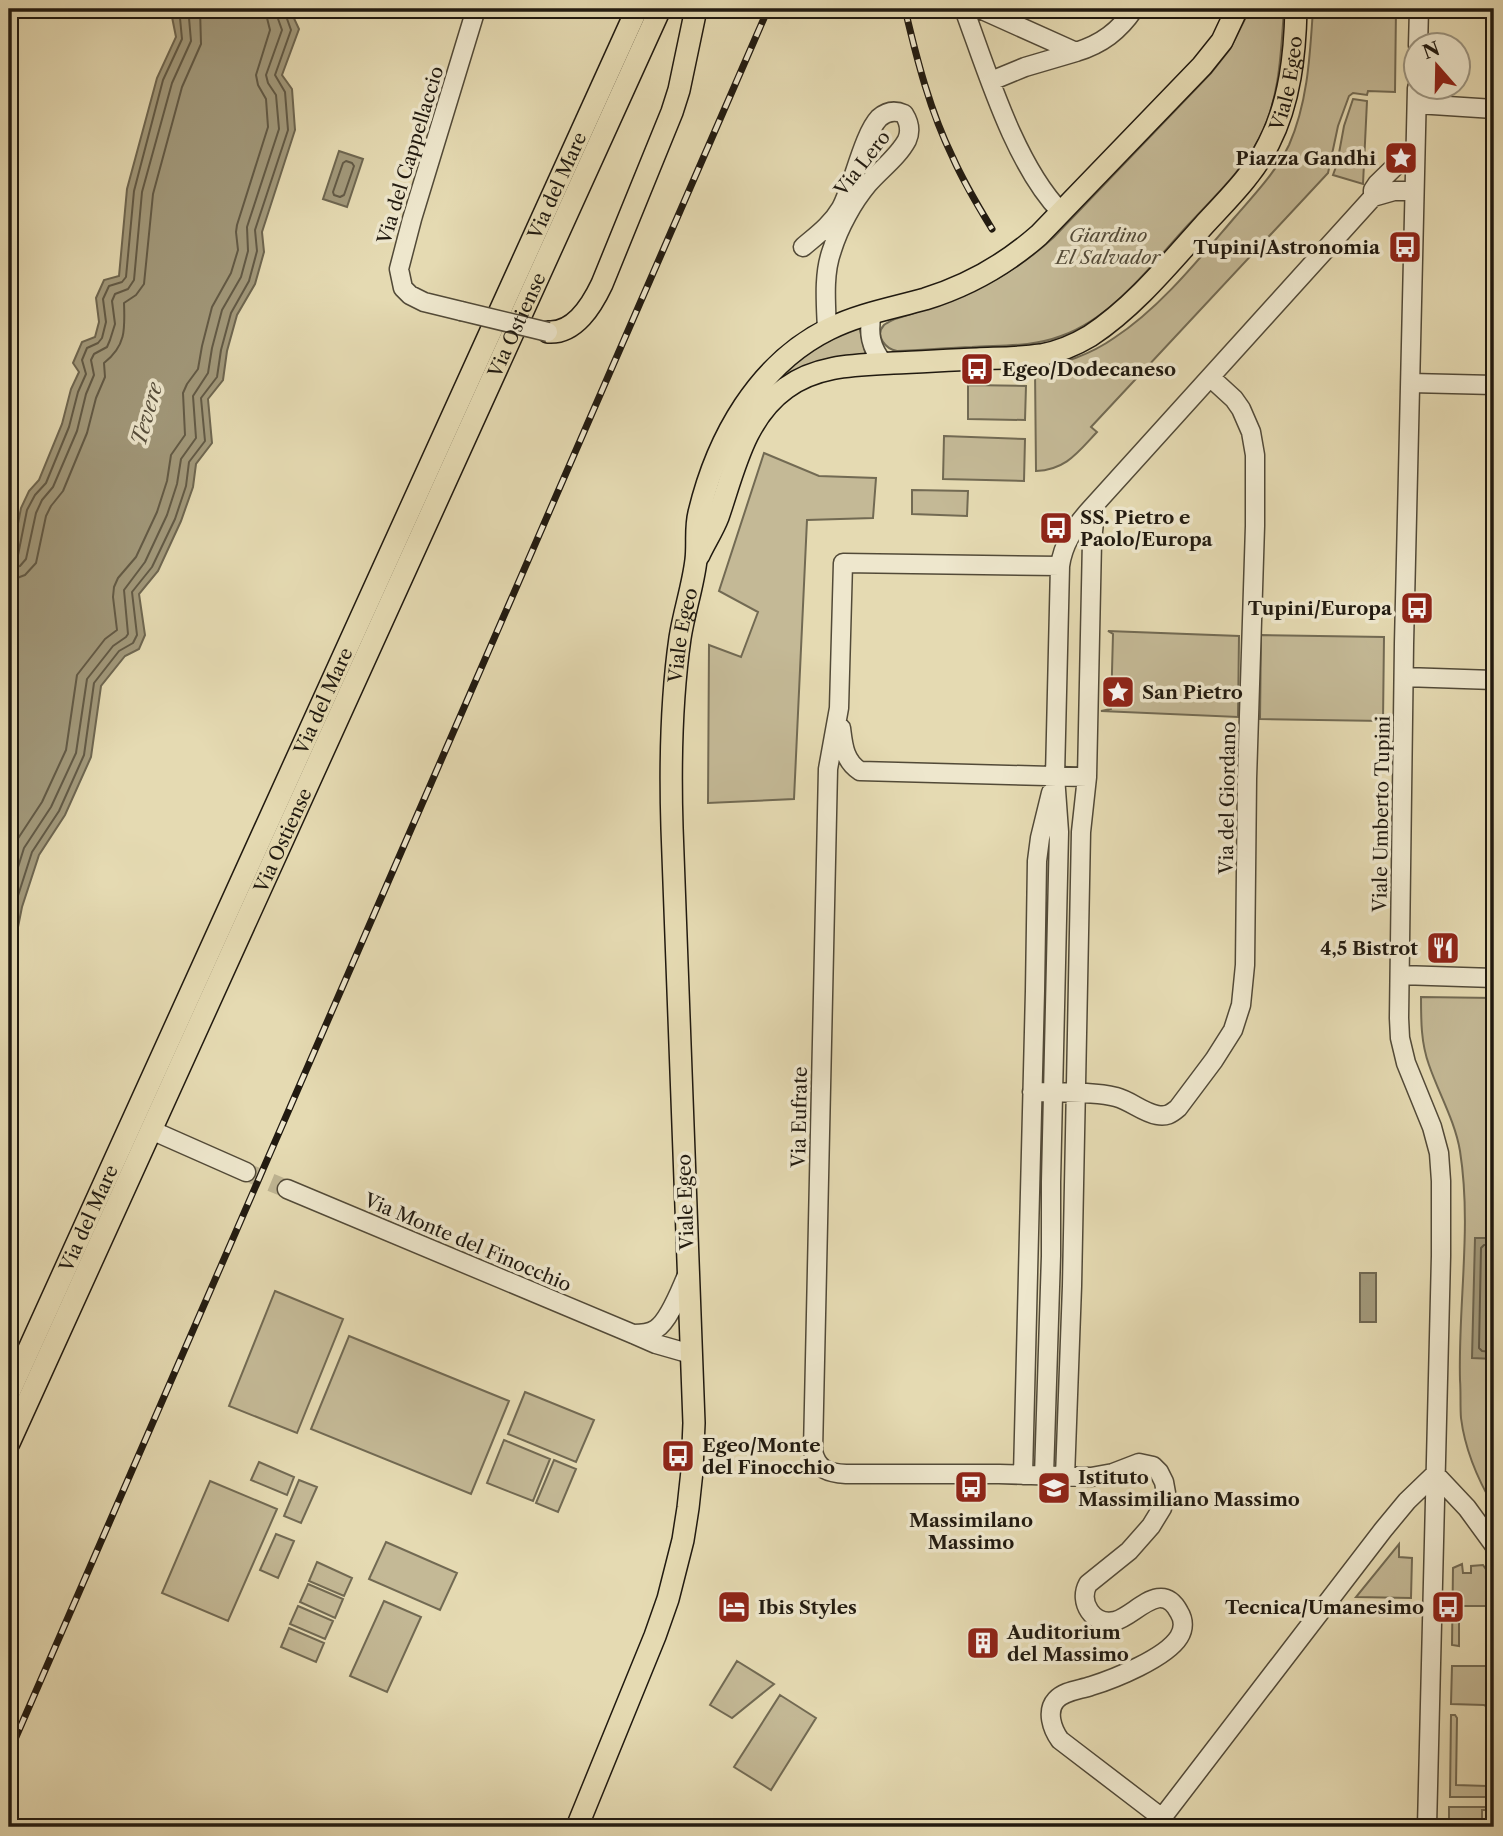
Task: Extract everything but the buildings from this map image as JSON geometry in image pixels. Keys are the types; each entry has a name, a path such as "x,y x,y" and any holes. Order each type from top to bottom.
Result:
{"main road":[{"name":"Via del Mare","path":"9,1393 637,9"},
{"name":"Via Ostiense","path":"9,1443 660,9"},
{"path":"548,331 565,330 575,323 602,284 672,112 696,9"},
{"name":"Viale Egeo","path":"578,1827 668,1599 685,1530 692,1471 694,1423 671,759 673,698 680,639 696,559 699,513 708,482 730,430 746,401 771,372 801,345 844,322 936,296 970,281 1019,251 1039,235 1202,66 1222,41 1237,9"},
{"name":"Viale Egeo","path":"696,559 715,522 746,437 769,403 789,386 813,373 842,367 1040,355 1081,341 1115,317 1192,238 1251,171 1265,151 1279,121 1288,85 1294,51 1296,9"}],"street":[{"name":"Via del Cappellaccio","path":"476,9 401,258 402,284 410,295 424,302 548,331"},
{"path":"964,9 991,81 1030,171 1061,212"},
{"path":"981,9 1076,52"},
{"path":"991,81 1095,45 1123,24 1134,9"},
{"path":"1418,32 1419,9"},
{"path":"1044,1476 1051,1286 1058,912 1059,832 1055,776 1060,566 1064,550 1070,535 1096,503 1373,197 1394,191 1414,191 1417,102"},
{"path":"1456,102 1494,109"},
{"name":"Via Lero","path":"803,247 825,229 841,207 877,121 894,111 904,114 909,126 906,141 858,198 832,248 827,270 827,330"},
{"path":"1373,197 1377,184 1415,147"},
{"name":"Viale Umberto Tupini","path":"1414,191 1400,1030 1404,1056 1435,1135 1441,1164 1427,1827"},
{"path":"873,313 869,329 871,341 877,356 884,364"},
{"name":"Via del Giordano","path":"1077,1094 1115,1097 1157,1115 1171,1113 1178,1108 1228,1041 1237,1021 1242,999 1245,965 1255,454 1251,432 1241,409 1210,377"},
{"path":"1411,383 1494,385"},
{"path":"1065,1477 1077,1094 1080,832 1087,777 1096,503"},
{"path":"1060,566 843,563 839,708 846,754 851,764 860,771 1087,777"},
{"path":"1404,677 1494,680"},
{"name":"Via Eufrate","path":"839,708 828,769 812,1439 814,1457 818,1465 833,1473 1023,1475"},
{"path":"1055,776 1038,844 1023,1475 1091,1477 1107,1475 1139,1462 1155,1467 1164,1482 1164,1504 1151,1526 1124,1556 1092,1579 1086,1587 1084,1598 1087,1609 1093,1616 1112,1621 1149,1601 1169,1601 1181,1614 1183,1625 1181,1634 1170,1647 1137,1667 1115,1678 1060,1696 1053,1705 1053,1729 1063,1743 1158,1823 1382,1531 1416,1491 1435,1474 1467,1508 1489,1537"},
{"path":"1035,912 1079,912"},
{"path":"1400,975 1494,978"},
{"path":"1035,991 1078,992"},
{"path":"1032,1092 1077,1094"},
{"path":"151,1130 246,1172"},
{"path":"1030,1182 1073,1182"},
{"name":"Via Monte del Finocchio","path":"287,1189 633,1335 691,1354"},
{"path":"633,1335 646,1333 660,1325 688,1273"},
{"path":"1028,1286 1072,1286"},
{"path":"1026,1390 1068,1391"}],"green space":[{"name":"Giardino El Salvador","path":"1250,9 1284,9 1275,92 1266,124 1244,162 1226,184 1146,273 1115,303 1080,327 1039,342 897,351 885,345 880,333 885,324 980,288 1017,266 1054,237 1211,73 1230,49"},
{"path":"1313,9 1396,9 1395,92 1368,91 1367,95 1353,93 1349,96 1338,126 1328,173 1091,427 1097,432 1084,446 1071,459 1056,467 1036,471 1035,370 1086,354 1131,326 1178,282 1271,174 1289,145 1300,112 1307,78"},
{"path":"1353,99 1367,101 1363,184 1333,175"},
{"path":"859,326 866,356 763,393 805,352"},
{"path":"968,385 1026,386 1025,420 968,419"},
{"path":"944,436 1025,439 1024,481 943,479"},
{"path":"764,453 819,476 876,478 873,518 807,520 794,799 708,803 709,645 741,657 758,612 719,591"},
{"path":"912,490 968,491 967,516 912,514"},
{"path":"1108,631 1239,636 1238,717 1101,711 1111,709 1113,634"},
{"path":"1261,635 1384,637 1383,721 1260,719"},
{"path":"1421,997 1494,998 1494,1507 1473,1464 1461,1418 1460,1351 1465,1237 1463,1180 1454,1129 1426,1057 1421,1023"},
{"path":"275,1291 343,1319 297,1433 229,1406"},
{"path":"349,1336 509,1401 471,1494 311,1429"},
{"path":"525,1392 594,1420 576,1462 508,1434"},
{"path":"504,1440 550,1459 533,1501 487,1483"},
{"path":"554,1460 576,1469 558,1512 536,1503"},
{"path":"259,1462 294,1477 287,1495 251,1480"},
{"path":"299,1480 317,1487 301,1523 284,1516"},
{"path":"210,1481 277,1509 228,1621 162,1593"},
{"path":"276,1534 294,1541 278,1578 260,1570"},
{"path":"386,1542 457,1573 440,1610 369,1579"},
{"path":"1399,1544 1399,1557 1412,1558 1411,1598 1356,1597"},
{"path":"317,1562 352,1578 344,1596 309,1581"},
{"path":"1462,1564 1463,1573 1471,1573 1471,1566 1483,1565 1494,1581 1494,1606 1459,1606 1459,1646 1452,1645 1453,1568"},
{"path":"308,1584 343,1599 335,1618 300,1602"},
{"path":"384,1601 421,1617 387,1692 350,1676"},
{"path":"298,1606 333,1621 325,1639 290,1624"},
{"path":"289,1628 324,1643 316,1662 281,1647"},
{"path":"737,1661 774,1684 732,1718 710,1705"},
{"path":"1452,1666 1494,1666 1494,1713 1484,1705 1451,1704"},
{"path":"780,1695 816,1718 771,1790 734,1767"},
{"path":"1451,1715 1457,1718 1456,1785 1487,1786 1488,1780 1494,1780 1494,1797 1450,1797"},
{"path":"1449,1807 1494,1807 1494,1810 1482,1810 1482,1827 1449,1827"}],"water":[{"name":"Tevere","path":"175,9 293,9 292,14 299,29 282,75 292,89 295,130 262,232 264,252 255,284 237,315 227,351 223,380 208,399 212,443 196,464 193,487 181,521 158,571 139,594 145,635 139,649 125,656 101,686 91,757 65,815 39,855 22,907 9,972 9,570 21,508 29,491 39,480 62,424 71,389 79,372 73,363 82,342 95,337 99,322 96,298 104,280 119,276 127,189 157,78 176,37 172,17"},
{"path":"339,151 363,159 347,207 323,199"},
{"path":"1475,1238 1494,1238 1494,1359 1472,1358"},
{"path":"1360,1273 1376,1273 1376,1322 1360,1322"}],"pier":[{"path":"1489,1238 1494,1238 1494,1359 1487,1358 1487,1343 1490,1342 1489,1266 1492,1266"}],"tunnel":[{"path":"246,1172 287,1189"}],"railway":[{"path":"9,1753 768,9"},
{"path":"905,9 937,122 962,176 992,229"}],"place":[{"name":"Piazza Gandhi","path":"1401,158"},
{"name":"Tupini/Astronomia","path":"1405,247"},
{"name":"Egeo/Dodecaneso","path":"977,369"},
{"name":"SS. Pietro e Paolo/Europa","path":"1056,528"},
{"name":"Tupini/Europa","path":"1417,608"},
{"name":"San Pietro","path":"1118,692"},
{"name":"4,5 Bistrot","path":"1443,948"},
{"name":"Egeo/Monte del Finocchio","path":"678,1456"},
{"name":"Massimilano Massimo","path":"971,1487"},
{"name":"Istituto Massimiliano Massimo","path":"1054,1488"},
{"name":"Ibis Styles","path":"734,1607"},
{"name":"Tecnica/Umanesimo","path":"1448,1607"},
{"name":"Auditorium del Massimo","path":"983,1643"}]}
